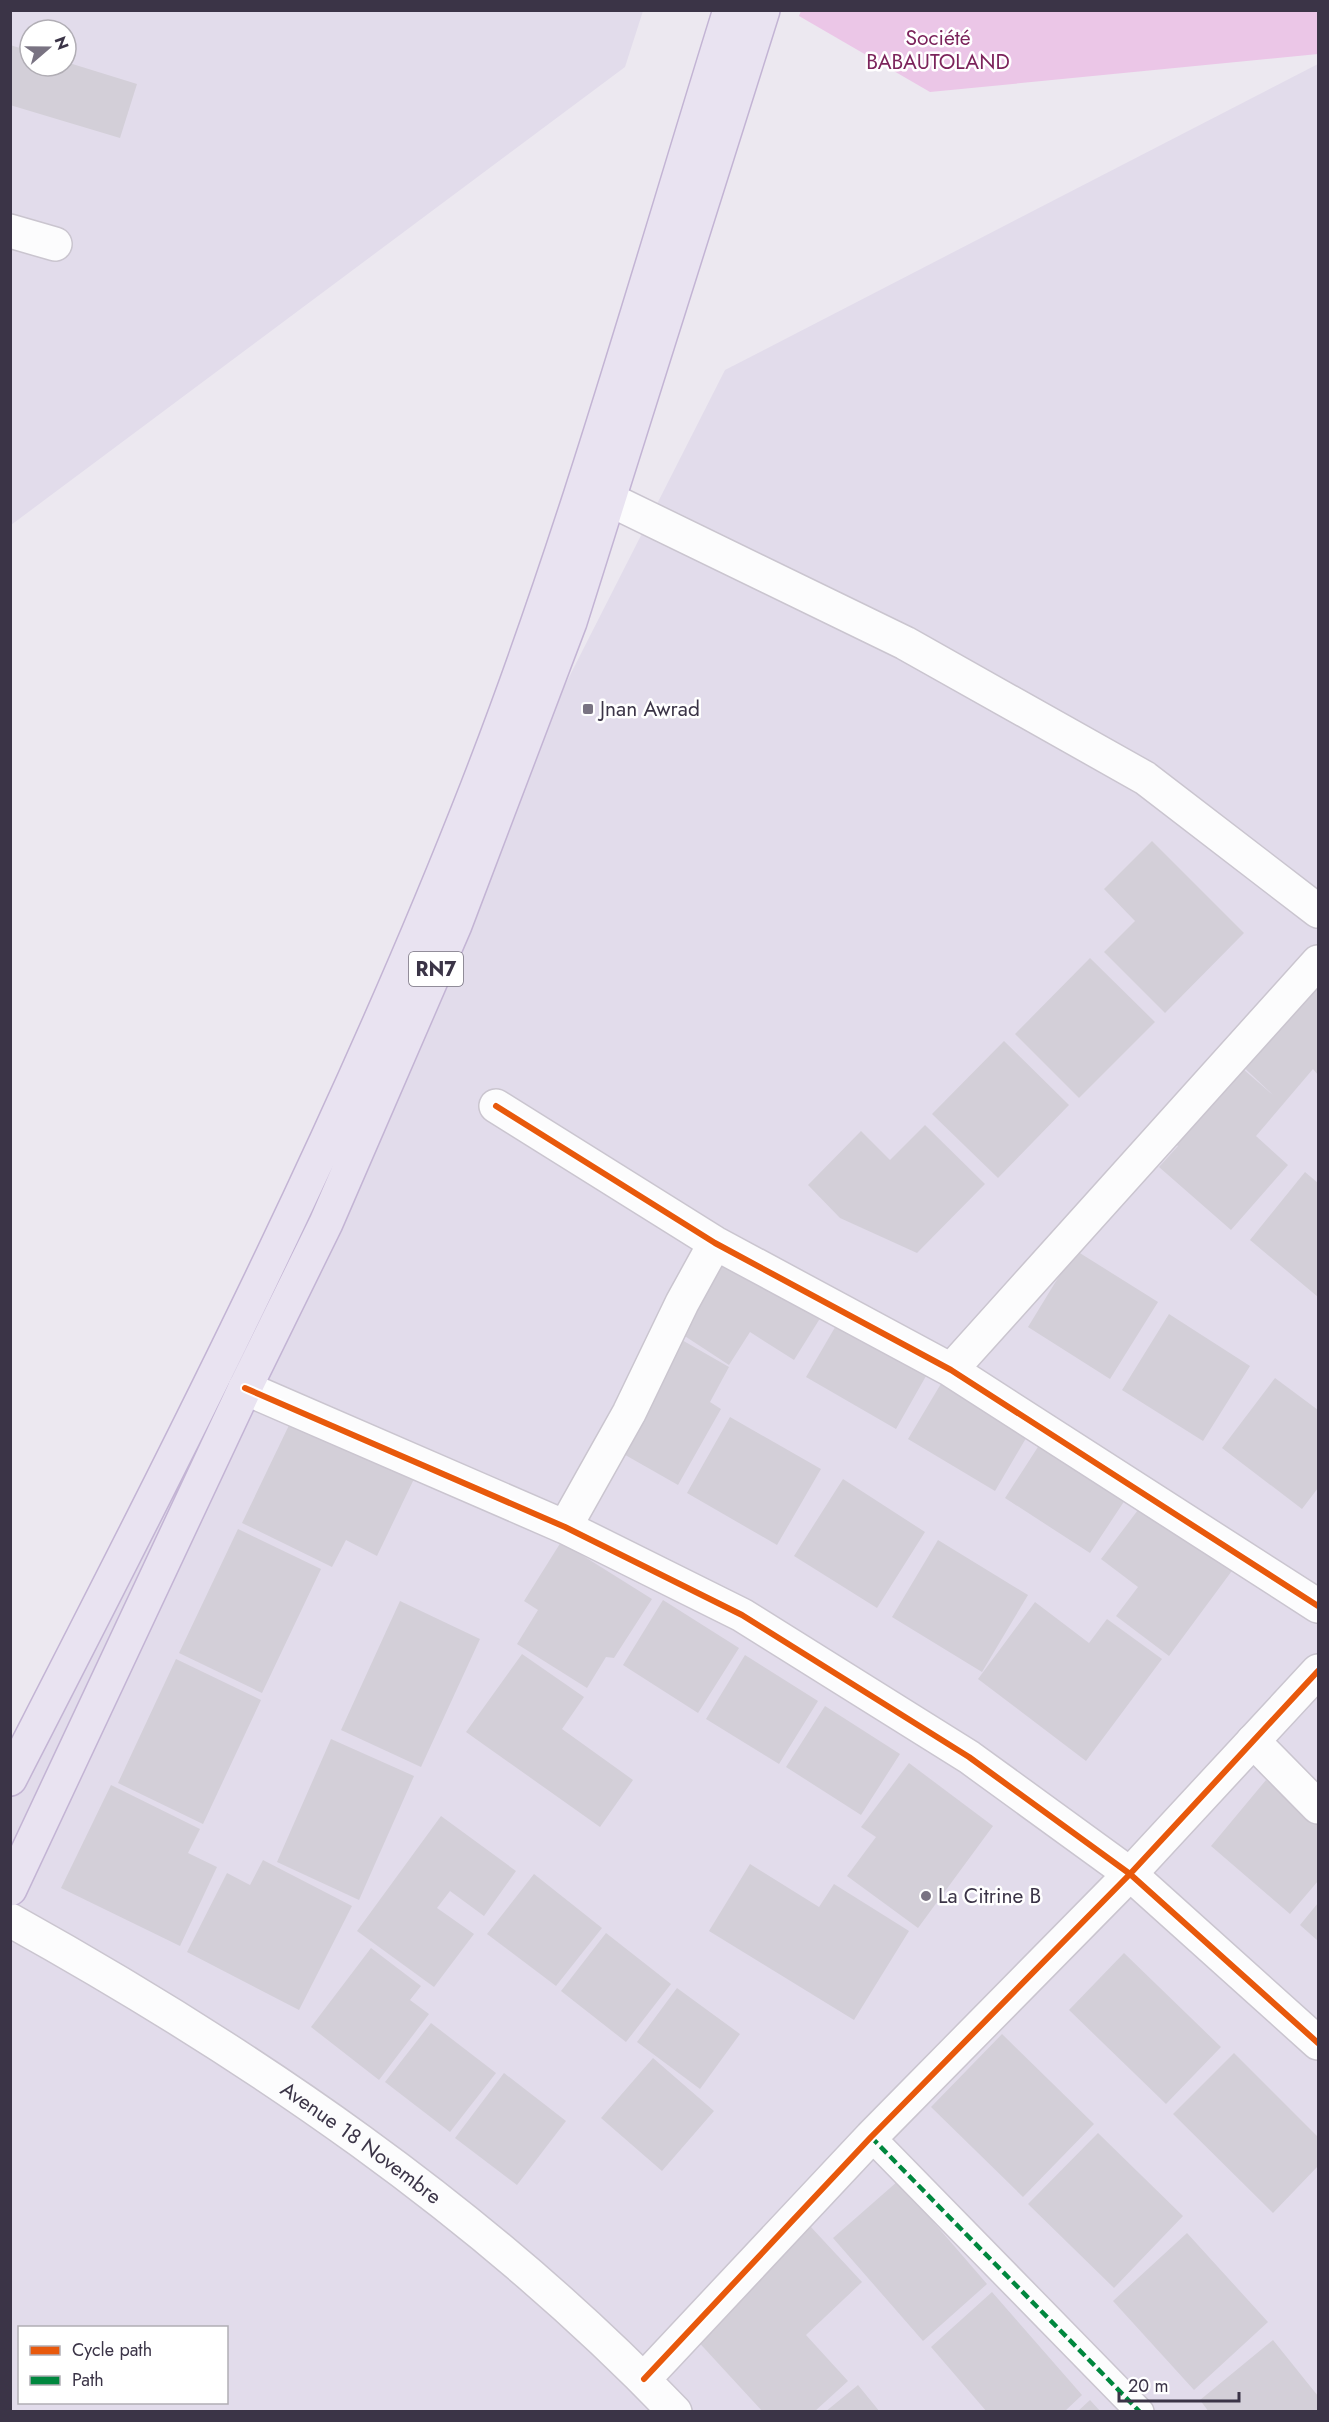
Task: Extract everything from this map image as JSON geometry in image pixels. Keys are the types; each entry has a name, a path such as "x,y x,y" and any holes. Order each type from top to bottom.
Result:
{"main road":[{"name":"RN7","path":"10,1889 245,1388 326,1223 455,925 522,752 730,10"},
{"name":"RN7","path":"10,1779 216,1375 369,1050 596,493 763,10"}],"street":[{"path":"10,231 55,244"},
{"path":"596,493 905,643 1145,778 1318,911"},
{"path":"951,1370 1318,962"},
{"path":"496,1106 715,1244 951,1370 1318,1606"},
{"path":"566,1527 629,1413 682,1303 715,1244"},
{"path":"245,1388 566,1527 742,1615 969,1758 1130,1874 1318,2043"},
{"path":"644,2379 871,2137 1130,1874 1318,1671"},
{"path":"1253,1741 1318,1808"},
{"name":"Avenue 18 Novembre","path":"10,1920 196,2028 309,2104 473,2229 644,2379 675,2412"},
{"path":"871,2137 1140,2412"}],"shaded area":[{"path":"11,11 643,11 625,67 11,525"},
{"path":"1318,64 1318,2411 11,2411 10,1778 725,370"}],"green space":[{"name":"Société BABAUTOLAND","path":"801,11 1318,11 1318,54 930,92 799,16"}],"building":[{"path":"10,45 18,47 18,78 78,78 78,66 137,84 120,138 10,105"},
{"path":"1152,841 1244,933 1165,1013 1104,952 1135,921 1104,889"},
{"path":"1090,958 1155,1022 1079,1098 1015,1034"},
{"path":"1318,970 1318,1075 1313,1069 1256,1136 1288,1165 1231,1230 1159,1167 1178,1146 1168,1137 1235,1062 1273,1095 1235,1059"},
{"path":"1004,1041 1069,1105 998,1178 932,1114"},
{"path":"925,1125 985,1184 917,1253 840,1218 808,1185 861,1131 890,1160"},
{"path":"1305,1172 1318,1183 1318,1297 1250,1240"},
{"path":"725,1248 824,1312 794,1360 750,1332 729,1365 674,1329"},
{"path":"1075,1250 1158,1302 1110,1379 1028,1327"},
{"path":"1169,1314 1250,1366 1203,1441 1122,1390"},
{"path":"841,1317 930,1369 896,1429 806,1377"},
{"path":"675,1336 729,1367 710,1402 721,1409 678,1485 613,1448"},
{"path":"945,1377 1032,1428 995,1491 908,1439"},
{"path":"1275,1378 1318,1410 1318,1488 1302,1509 1222,1448"},
{"path":"730,1417 821,1469 777,1545 687,1493"},
{"path":"292,1419 414,1479 377,1556 346,1540 332,1567 242,1523"},
{"path":"1045,1436 1131,1491 1090,1553 1005,1498"},
{"path":"843,1479 925,1532 877,1608 794,1556"},
{"path":"1144,1502 1234,1568 1169,1656 1116,1616 1138,1587 1101,1559"},
{"path":"238,1529 321,1569 262,1693 179,1653"},
{"path":"938,1540 1028,1595 982,1672 892,1617"},
{"path":"561,1542 652,1599 614,1658 606,1657 587,1688 517,1644 538,1610 524,1601"},
{"path":"663,1600 739,1648 698,1713 623,1665"},
{"path":"400,1601 480,1639 421,1767 341,1730"},
{"path":"1035,1602 1089,1643 1107,1619 1162,1659 1086,1761 978,1679"},
{"path":"522,1654 584,1697 562,1729 633,1780 600,1827 466,1732"},
{"path":"745,1655 818,1701 779,1764 706,1719"},
{"path":"176,1659 261,1700 203,1824 118,1783"},
{"path":"825,1706 900,1754 861,1815 786,1767"},
{"path":"331,1739 414,1776 359,1900 277,1862"},
{"path":"909,1763 993,1826 918,1928 847,1876 876,1837 861,1827"},
{"path":"1266,1780 1318,1825 1318,1881 1290,1914 1211,1846"},
{"path":"111,1785 200,1829 188,1853 217,1867 180,1946 61,1888"},
{"path":"441,1816 516,1871 484,1916 450,1891 437,1908 474,1934 434,1987 357,1931"},
{"path":"263,1860 352,1906 299,2010 187,1952 227,1873 250,1885"},
{"path":"750,1864 819,1907 834,1884 909,1931 854,2020 709,1931"},
{"path":"534,1874 602,1928 556,1986 487,1934"},
{"path":"1318,1903 1318,1941 1300,1925"},
{"path":"606,1933 671,1984 626,2042 561,1991"},
{"path":"371,1948 421,1986 410,2000 429,2014 379,2080 311,2027"},
{"path":"1124,1953 1221,2047 1166,2104 1069,2010"},
{"path":"677,1988 740,2034 700,2089 637,2042"},
{"path":"431,2023 496,2073 450,2132 385,2082"},
{"path":"1002,2034 1094,2124 1023,2197 931,2107"},
{"path":"1234,2053 1318,2137 1318,2166 1273,2213 1173,2114"},
{"path":"653,2058 714,2111 662,2171 601,2118"},
{"path":"504,2073 566,2121 517,2185 455,2138"},
{"path":"1098,2133 1183,2216 1114,2288 1028,2204"},
{"path":"898,2181 987,2284 923,2341 833,2238"},
{"path":"810,2226 862,2282 806,2335 848,2381 814,2412 763,2412 693,2336"},
{"path":"1187,2233 1268,2322 1194,2390 1113,2301"},
{"path":"992,2292 1082,2395 1064,2412 987,2412 931,2347"},
{"path":"1273,2340 1318,2396 1318,2412 1209,2412 1200,2400"},
{"path":"858,2385 880,2412 825,2412"},
{"path":"1090,2400 1101,2412 1077,2412"}],"marked path":[{"path":"871,2137 1140,2412"}],"cycle path":[{"path":"496,1106 715,1243 951,1370 1318,1606"},
{"path":"245,1388 565,1527 742,1615 969,1757 1130,1874 1318,2043"},
{"path":"644,2379 871,2137 1130,1874 1318,1671"}],"place":[{"name":"Jnan Awrad","path":"588,709"},
{"name":"La Citrine B","path":"926,1896"}]}
